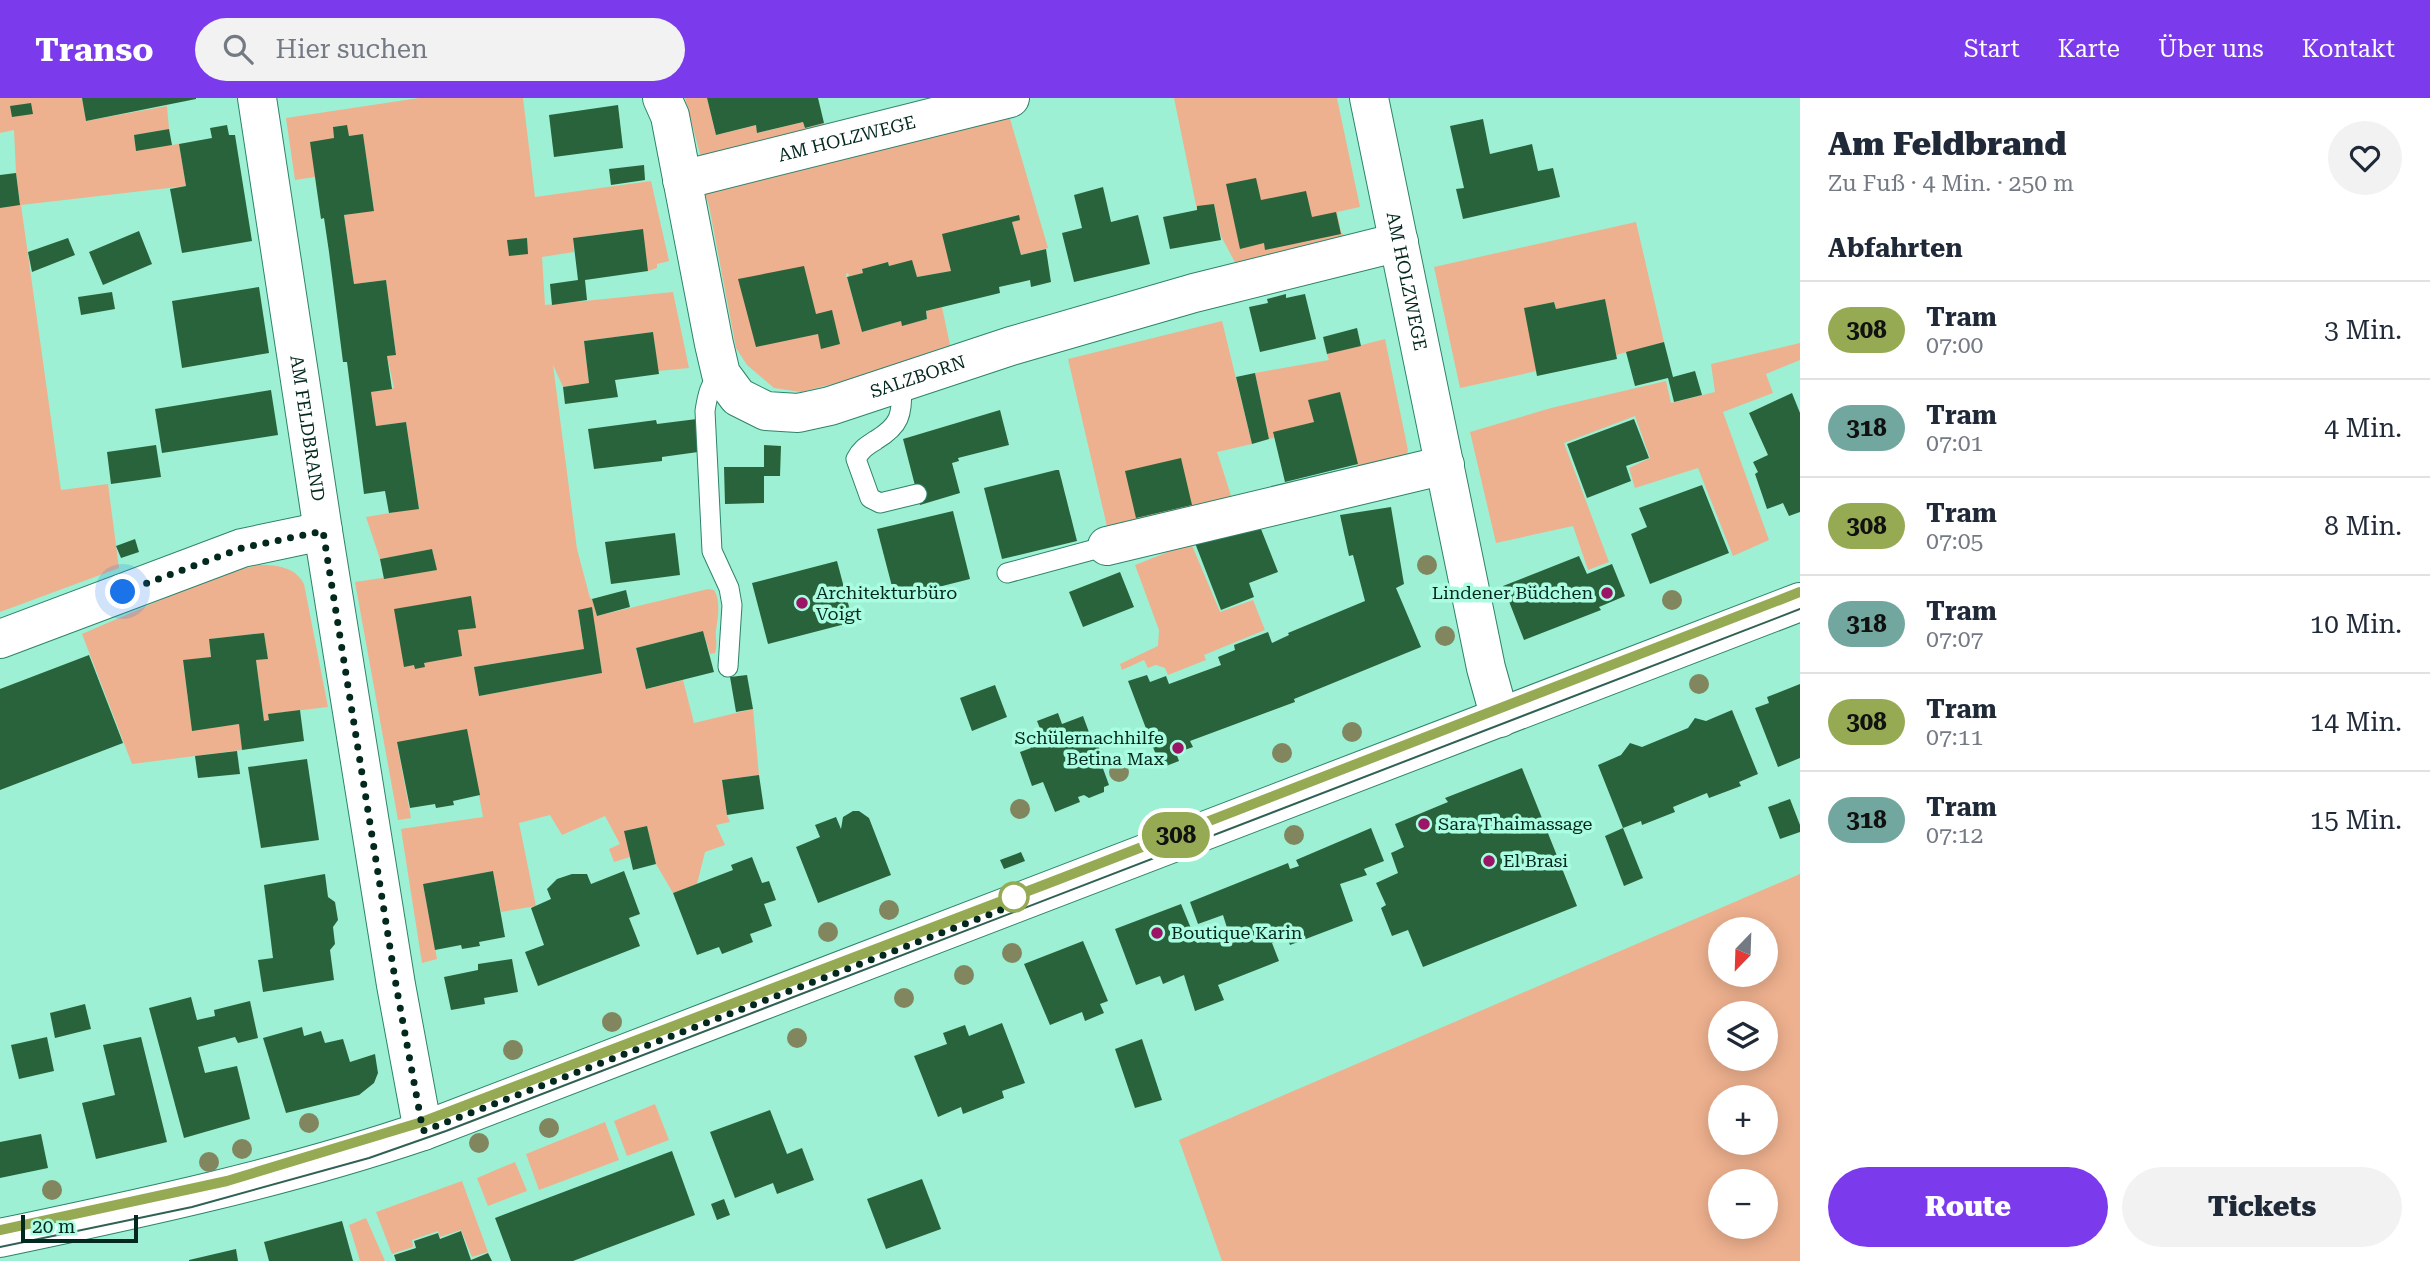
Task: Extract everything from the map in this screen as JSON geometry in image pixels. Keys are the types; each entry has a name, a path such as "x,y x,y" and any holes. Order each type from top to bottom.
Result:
{"street":[{"name":"AM FELDBRAND","path":"257,98 323,531 396,985 423,1131"},
{"name":"SALZBORN","path":"662,98 670,116 722,373 732,391 749,404 766,411 786,413 830,406 1010,346 1194,293 1399,242"},
{"name":"AM HOLZWEGE","path":"682,180 1010,98"},
{"name":"AM HOLZWEGE","path":"1369,98 1486,668 1500,718"},
{"path":"1107,546 1445,465"},
{"path":"0,639 242,548 323,531"},
{"path":"0,1238 244,1185 423,1131 1800,602"}],"lane":[{"path":"722,373 716,377 705,411 712,551 729,588 732,605 728,667"},
{"path":"902,382 901,411 893,429 861,450 856,459 870,498 880,503 917,494"},
{"path":"1007,573 1107,546"}],"shaded area":[{"path":"0,98 82,98 86,121 167,106 169,129 134,135 136,150 179,144 186,186 21,205 61,490 108,484 119,568 0,612 0,208 20,204 14,130 0,133"},
{"path":"419,98 523,98 535,197 651,181 669,261 657,264 657,268 648,271 642,229 573,238 574,252 542,257 545,305 673,292 689,368 658,371 653,332 584,341 589,383 563,387 553,365 577,549 597,616 708,589 714,590 718,599 715,653 710,654 703,631 636,648 646,689 683,680 694,723 753,709 759,775 722,780 730,822 716,825 725,845 705,852 697,884 673,893 656,864 647,826 625,831 630,857 614,862 609,849 620,844 605,816 562,835 550,815 519,823 536,906 501,912 493,871 423,884 437,959 422,963 401,829 483,817 467,730 397,743 411,818 398,820 355,582 436,570 432,549 380,559 366,517 419,508 406,422 376,426 371,392 394,388 387,356 396,355 386,280 354,284 344,215 374,210 363,135 349,136 346,125 333,127 334,138 315,177 295,180 286,118","holes":["592,610 602,673 479,696 474,667 584,649 578,611"]},
{"path":"685,98 707,98 716,135 756,125 758,133 803,122 805,128 824,123 828,135 703,165"},
{"path":"1174,98 1337,98 1360,207 1337,212 1341,232 1346,238 1239,270 1221,236 1214,204 1197,210"},
{"path":"1008,112 1048,248 1021,255 1012,222 1018,215 943,234 951,271 917,277 889,266 888,262 862,269 863,273 849,277 848,273 846,274 862,332 901,321 902,325 927,319 926,311 942,307 950,345 849,380 801,392 774,388 747,365 736,348 709,206 703,188"},
{"path":"1636,222 1664,342 1616,355 1605,299 1556,309 1554,302 1525,308 1537,371 1460,388 1434,267"},
{"path":"1222,321 1252,444 1217,452 1234,505 1109,535 1068,359"},
{"path":"1385,339 1408,450 1406,457 1359,471 1340,393 1309,400 1314,422 1273,433 1274,438 1269,439 1255,373 1329,360 1327,354"},
{"path":"1800,343 1800,360 1766,374 1773,393 1723,412 1769,540 1733,556 1698,468 1635,488 1629,468 1650,458 1635,416 1564,443 1609,562 1588,570 1573,526 1496,543 1470,432 1551,408 1666,381 1671,403 1715,392 1711,364"},
{"path":"1191,543 1220,612 1253,600 1265,630 1204,655 1206,660 1168,675 1165,668 1156,665 1148,668 1144,660 1122,670 1120,664 1158,646 1159,630 1135,565"},
{"path":"259,565 285,568 296,574 304,584 328,707 269,714 269,720 264,721 256,660 268,659 264,633 209,639 211,657 183,661 192,730 239,724 242,750 132,764 82,634 223,573"},
{"path":"1800,874 1800,1261 1222,1261 1179,1140"},
{"path":"655,1104 669,1140 627,1156 614,1121"},
{"path":"605,1122 619,1160 539,1190 526,1154"},
{"path":"515,1162 527,1191 488,1206 477,1178"},
{"path":"462,1181 488,1252 472,1257 461,1230 440,1237 438,1231 412,1240 413,1247 392,1254 376,1212"},
{"path":"366,1218 385,1261 360,1261 349,1225"}],"building":[{"path":"82,98 196,98 196,99 86,121"},
{"path":"707,98 818,98 824,123 805,128 803,122 757,133 756,125 716,135"},
{"path":"31,103 33,114 12,117 10,106"},
{"path":"618,105 623,148 554,157 549,115"},
{"path":"1483,119 1490,154 1532,144 1538,171 1553,168 1560,197 1463,219 1456,189 1464,188 1450,126"},
{"path":"227,125 229,135 235,135 252,241 182,253 170,189 186,186 179,144 212,138 210,128"},
{"path":"347,125 349,136 363,134 374,211 344,215 354,284 386,280 396,355 387,356 392,389 371,392 376,426 406,422 419,509 389,513 385,491 364,494 347,362 343,362 324,218 321,219 310,142 334,138 333,127"},
{"path":"169,129 172,145 136,151 134,135"},
{"path":"644,165 645,180 611,185 609,169"},
{"path":"16,173 20,205 0,208 0,175"},
{"path":"1256,178 1261,200 1306,191 1312,217 1336,212 1341,234 1265,250 1264,243 1240,249 1226,184"},
{"path":"1103,187 1111,222 1138,215 1150,264 1074,282 1062,233 1082,228 1074,195"},
{"path":"1214,204 1221,240 1170,249 1163,217 1197,210 1197,206"},
{"path":"1019,215 1020,220 1012,222 1021,255 1046,249 1051,282 1031,287 1030,280 999,287 1000,293 926,311 927,319 902,326 901,321 862,332 847,277 863,273 862,269 888,262 889,266 912,260 917,277 951,271 942,234"},
{"path":"643,229 648,271 585,280 587,300 552,305 550,284 578,280 573,238"},
{"path":"139,231 152,264 103,285 89,252"},
{"path":"68,238 75,255 32,272 28,252"},
{"path":"527,238 528,254 509,256 507,240"},
{"path":"804,266 816,314 832,310 840,344 821,349 818,334 756,347 738,279"},
{"path":"259,287 269,353 182,368 172,301"},
{"path":"112,292 115,309 81,315 78,297"},
{"path":"1286,294 1286,298 1305,294 1316,339 1260,352 1249,307 1268,303 1267,299"},
{"path":"1605,299 1617,359 1537,376 1524,308 1554,302 1556,309"},
{"path":"1357,328 1361,346 1327,354 1323,337"},
{"path":"653,332 659,374 615,380 618,397 565,404 563,387 589,383 584,341"},
{"path":"1664,342 1673,377 1695,371 1702,395 1674,402 1668,378 1635,386 1626,352"},
{"path":"1255,373 1269,439 1252,444 1236,377"},
{"path":"271,390 278,435 162,453 155,409"},
{"path":"1340,392 1358,464 1285,482 1273,432 1314,422 1308,400"},
{"path":"1792,393 1800,413 1800,512 1789,516 1783,503 1767,509 1753,462 1768,455 1749,413"},
{"path":"1000,410 1009,445 958,458 959,461 952,463 960,493 920,505 903,439"},
{"path":"697,419 698,452 662,457 662,461 594,469 588,429 656,420 657,424"},
{"path":"1634,419 1649,458 1626,466 1631,481 1587,498 1567,444"},
{"path":"156,445 161,477 111,484 107,452"},
{"path":"764,445 781,446 780,476 764,476 764,503 725,504 724,467 764,467"},
{"path":"1181,458 1192,505 1136,518 1125,471"},
{"path":"1059,470 1077,541 1002,559 984,488"},
{"path":"1702,485 1729,553 1650,584 1631,534 1647,527 1639,508"},
{"path":"1391,507 1404,584 1396,588 1421,647 1294,699 1295,702 1190,741 1193,747 1176,753 1179,761 1161,768 1128,681 1147,675 1150,682 1166,676 1169,684 1221,665 1218,657 1235,650 1234,645 1268,632 1272,643 1289,635 1288,633 1365,601 1353,555 1349,556 1340,515"},
{"path":"953,511 970,579 895,598 877,529"},
{"path":"1257,519 1278,572 1249,583 1254,597 1221,610 1195,543"},
{"path":"675,533 680,575 611,584 605,542"},
{"path":"135,539 139,552 121,558 116,546"},
{"path":"432,549 437,570 384,579 380,559"},
{"path":"1579,556 1587,574 1612,564 1625,596 1599,607 1601,610 1524,640 1503,586"},
{"name":"Architekturbüro Voigt","path":"837,561 853,622 768,644 752,583"},
{"path":"1120,572 1134,607 1083,627 1069,592"},
{"path":"626,590 630,607 597,616 592,599"},
{"path":"471,596 476,628 458,630 462,656 424,663 425,667 415,669 414,665 404,667 394,609"},
{"path":"592,607 602,673 479,696 474,667 584,649 578,610"},
{"path":"703,631 714,672 646,689 636,648"},
{"path":"264,633 268,659 256,660 264,721 269,720 268,714 300,710 304,741 242,750 239,724 192,731 183,660 211,657 209,639"},
{"path":"89,655 123,743 0,790 0,689"},
{"path":"747,675 753,709 736,712 730,677"},
{"path":"1800,684 1800,758 1778,767 1755,708 1769,703 1767,697"},
{"path":"995,685 1007,717 972,731 960,698"},
{"path":"1732,710 1758,774 1739,782 1741,786 1709,798 1707,793 1673,807 1675,812 1642,825 1641,821 1623,828 1598,765 1621,755 1630,743 1642,747 1688,728 1695,718 1706,721"},
{"path":"1058,713 1062,724 1083,716 1090,735 1094,734 1109,785 1104,787 1104,792 1089,798 1084,795 1078,797 1080,802 1055,812 1043,782 1032,786 1020,752 1031,748 1026,737 1041,731 1037,721"},
{"path":"467,729 480,795 453,801 454,805 436,808 435,804 410,808 397,742"},
{"path":"237,751 240,774 198,778 195,756"},
{"path":"307,759 319,840 261,848 248,767"},
{"path":"1522,768 1577,906 1423,967 1408,930 1392,936 1381,908 1386,905 1376,883 1398,873 1391,853 1404,847 1395,824 1448,802 1445,798"},
{"path":"759,775 764,809 727,815 722,780"},
{"path":"1790,799 1800,832 1780,839 1768,807"},
{"path":"853,811 859,811 869,818 891,875 818,903 796,847 820,837 815,825 836,817 841,829 843,817"},
{"path":"647,826 656,864 633,870 624,831"},
{"path":"1371,828 1384,861 1364,869 1367,875 1340,884 1353,921 1290,945 1287,937 1272,943 1279,961 1218,985 1224,1000 1195,1011 1184,975 1163,984 1160,976 1136,985 1115,929 1181,904 1197,943 1228,931 1223,915 1198,924 1190,902 1288,863 1290,869 1299,866 1296,860"},
{"path":"1623,828 1643,878 1624,886 1605,836"},
{"path":"1021,852 1025,861 1004,869 1000,860"},
{"path":"752,857 762,883 769,881 776,900 764,904 772,926 750,934 753,942 722,954 719,947 697,955 673,893 733,870 731,865"},
{"path":"493,871 505,937 479,942 480,946 462,949 461,945 435,950 423,884"},
{"path":"624,871 640,914 629,918 640,946 538,986 525,952 544,945 531,908 551,899 547,889 557,879 572,874 587,874 591,884"},
{"path":"325,874 328,897 335,902 338,920 333,927 335,944 330,950 334,980 263,992 258,960 273,958 264,885"},
{"path":"1083,941 1108,1001 1100,1004 1104,1013 1085,1021 1082,1012 1050,1025 1024,964"},
{"path":"512,959 518,992 484,998 485,1004 451,1010 444,977 478,970 478,964"},
{"path":"191,997 197,1020 215,1016 214,1010 250,1001 258,1038 238,1043 235,1037 198,1047 205,1073 237,1066 250,1119 184,1138 149,1008"},
{"path":"85,1004 91,1029 55,1038 50,1013"},
{"path":"1002,1023 1025,1083 1002,1091 1004,1098 963,1114 961,1107 938,1117 914,1056 947,1044 943,1033 965,1025 969,1036"},
{"path":"302,1027 304,1036 321,1031 325,1043 343,1039 350,1062 375,1054 378,1073 374,1083 359,1095 286,1113 263,1038"},
{"path":"47,1037 54,1071 19,1079 11,1045"},
{"path":"141,1037 167,1142 96,1159 82,1103 115,1095 103,1045"},
{"path":"1142,1039 1162,1100 1135,1108 1115,1049"},
{"path":"770,1110 787,1154 802,1148 814,1180 777,1194 773,1183 735,1198 710,1132"},
{"path":"41,1134 48,1168 0,1178 0,1142"},
{"path":"672,1151 695,1215 573,1261 511,1261 495,1218"},
{"path":"922,1179 941,1229 886,1249 867,1199"},
{"path":"724,1199 730,1215 717,1220 711,1204"},
{"path":"342,1221 353,1261 269,1261 264,1242"},
{"path":"461,1231 471,1260 488,1253 492,1261 396,1261 394,1255 416,1248 414,1241 438,1233 440,1239"},
{"path":"236,1249 238,1261 189,1261 189,1260"}],"tram line":[{"path":"0,1230 227,1181 402,1129 803,978 1800,592"},
{"name":"308","path":"0,1230 227,1181 422,1122 1800,592"},
{"path":"0,1247 192,1207 369,1158 446,1131 1800,609"}],"place":[{"name":"Lindener Büdchen","path":"1607,593"},
{"name":"Architekturbüro Voigt","path":"802,603"},
{"name":"Schülernachhilfe Betina Max","path":"1178,748"},
{"name":"Sara Thaimassage","path":"1424,824"},
{"name":"El Brasi","path":"1489,861"},
{"name":"Boutique Karin","path":"1157,933"}],"route":[{"path":"123,592 242,548 323,531 396,985 423,1131 996,912 1014,904 1014,897"}]}
